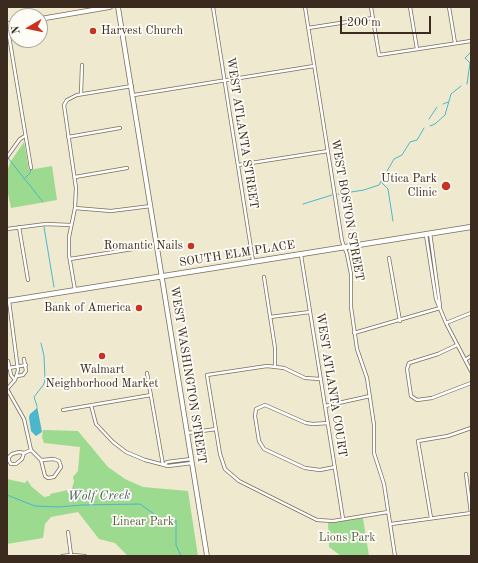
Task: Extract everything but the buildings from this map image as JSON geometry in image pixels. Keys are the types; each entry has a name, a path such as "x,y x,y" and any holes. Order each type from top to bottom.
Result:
{"main road":[{"path":"48,18 110,7"},
{"name":"WEST WASHINGTON STREET","path":"118,7 152,206 207,556"},
{"name":"SOUTH ELM PLACE","path":"8,301 471,227"}],"street":[{"name":"WEST ATLANTA STREET","path":"213,7 253,262"},
{"name":"WEST BOSTON STREET","path":"305,7 342,241 345,247 351,274 351,307 354,333 358,355 366,372 374,425 374,453 384,484 391,524 394,556"},
{"path":"371,7 379,55 471,41"},
{"path":"410,7 417,49"},
{"path":"449,7 455,43"},
{"path":"308,28 373,18"},
{"path":"7,24 31,168"},
{"path":"7,54 12,54"},
{"path":"81,94 82,65"},
{"path":"134,95 314,66"},
{"path":"75,290 70,259 70,225 75,208 75,176 64,108 66,101 81,94 132,85"},
{"path":"68,137 120,128"},
{"path":"7,157 20,139 25,136"},
{"path":"238,165 328,151"},
{"path":"75,176 127,168"},
{"path":"75,208 111,211 152,206"},
{"path":"7,229 46,224 70,225"},
{"path":"19,227 28,280"},
{"path":"428,234 440,308 446,323 471,371"},
{"path":"70,259 139,248"},
{"name":"WEST ATLANTA COURT","path":"301,254 343,519"},
{"path":"389,258 400,321"},
{"path":"264,277 275,348 275,366"},
{"path":"8,301 18,367 17,376 7,389 24,419 31,450 41,460 45,476 48,478 54,476 61,467 59,461 54,459 41,460"},
{"path":"354,333 400,321 440,308"},
{"path":"270,317 310,312"},
{"path":"446,323 471,313"},
{"path":"457,345 438,354 409,363 407,369 411,394 415,399 420,400 439,396 471,383"},
{"path":"465,360 471,356"},
{"path":"17,376 25,373 26,366 24,359"},
{"path":"8,361 11,375 15,380"},
{"path":"9,368 26,366"},
{"path":"321,379 305,378 275,366 263,366 207,375 222,464 227,473 238,481 313,518 326,521 389,512"},
{"path":"147,373 163,465"},
{"path":"63,410 151,395"},
{"path":"325,406 370,396"},
{"path":"91,405 96,424 119,448 134,456 168,466 192,461"},
{"path":"328,423 306,423 269,406 262,405 256,409 255,416 260,445 264,449 305,468 320,470 335,467"},
{"path":"431,518 418,441 448,436 471,428"},
{"path":"187,434 216,429"},
{"path":"24,453 22,459 17,464 10,463 8,459 12,454 19,452 24,453 31,450"},
{"path":"391,524 471,513 466,474"},
{"path":"68,532 71,555"},
{"path":"62,556 85,556"}],"green space":[{"path":"24,142 29,170 52,166 57,200 11,208 7,189 7,171 11,161"},
{"name":"Linear Park","path":"43,430 78,431 108,467 125,479 143,487 188,491 198,556 128,556 115,543 99,539 78,512 51,517 45,524 43,538 7,544 7,479 25,483 27,480 32,487 44,497 50,496 50,494 72,489 74,481 73,477 78,471 80,447 44,443 42,437"},
{"name":"Lions Park","path":"363,518 369,556 341,556 329,547 328,523"}],"water":[{"path":"37,406 42,432 36,436 31,431 29,417"}],"waterway":[{"path":"467,84 470,63 465,58 471,52"},
{"path":"430,126 435,124 445,115 451,94 461,86"},
{"path":"443,104 448,102"},
{"path":"429,119 437,107"},
{"path":"338,194 364,190 379,185 394,159 402,155 410,142 417,140 424,128"},
{"path":"8,158 43,202"},
{"path":"24,179 30,173 31,168"},
{"path":"382,183 388,189 393,221"},
{"path":"303,204 332,195"},
{"path":"44,227 54,287"},
{"path":"50,309 55,303"},
{"path":"37,406 34,397 44,384 45,379 44,356 41,343"},
{"name":"Wolf Creek","path":"7,495 35,506 58,507 140,504 161,519 176,520 176,545 181,556"}],"place":[{"name":"Harvest Church","path":"93,31"},
{"name":"Utica Park Clinic","path":"446,186"},
{"name":"Romantic Nails","path":"191,246"},
{"name":"Bank of America","path":"139,308"},
{"name":"Walmart Neighborhood Market","path":"102,356"}]}
